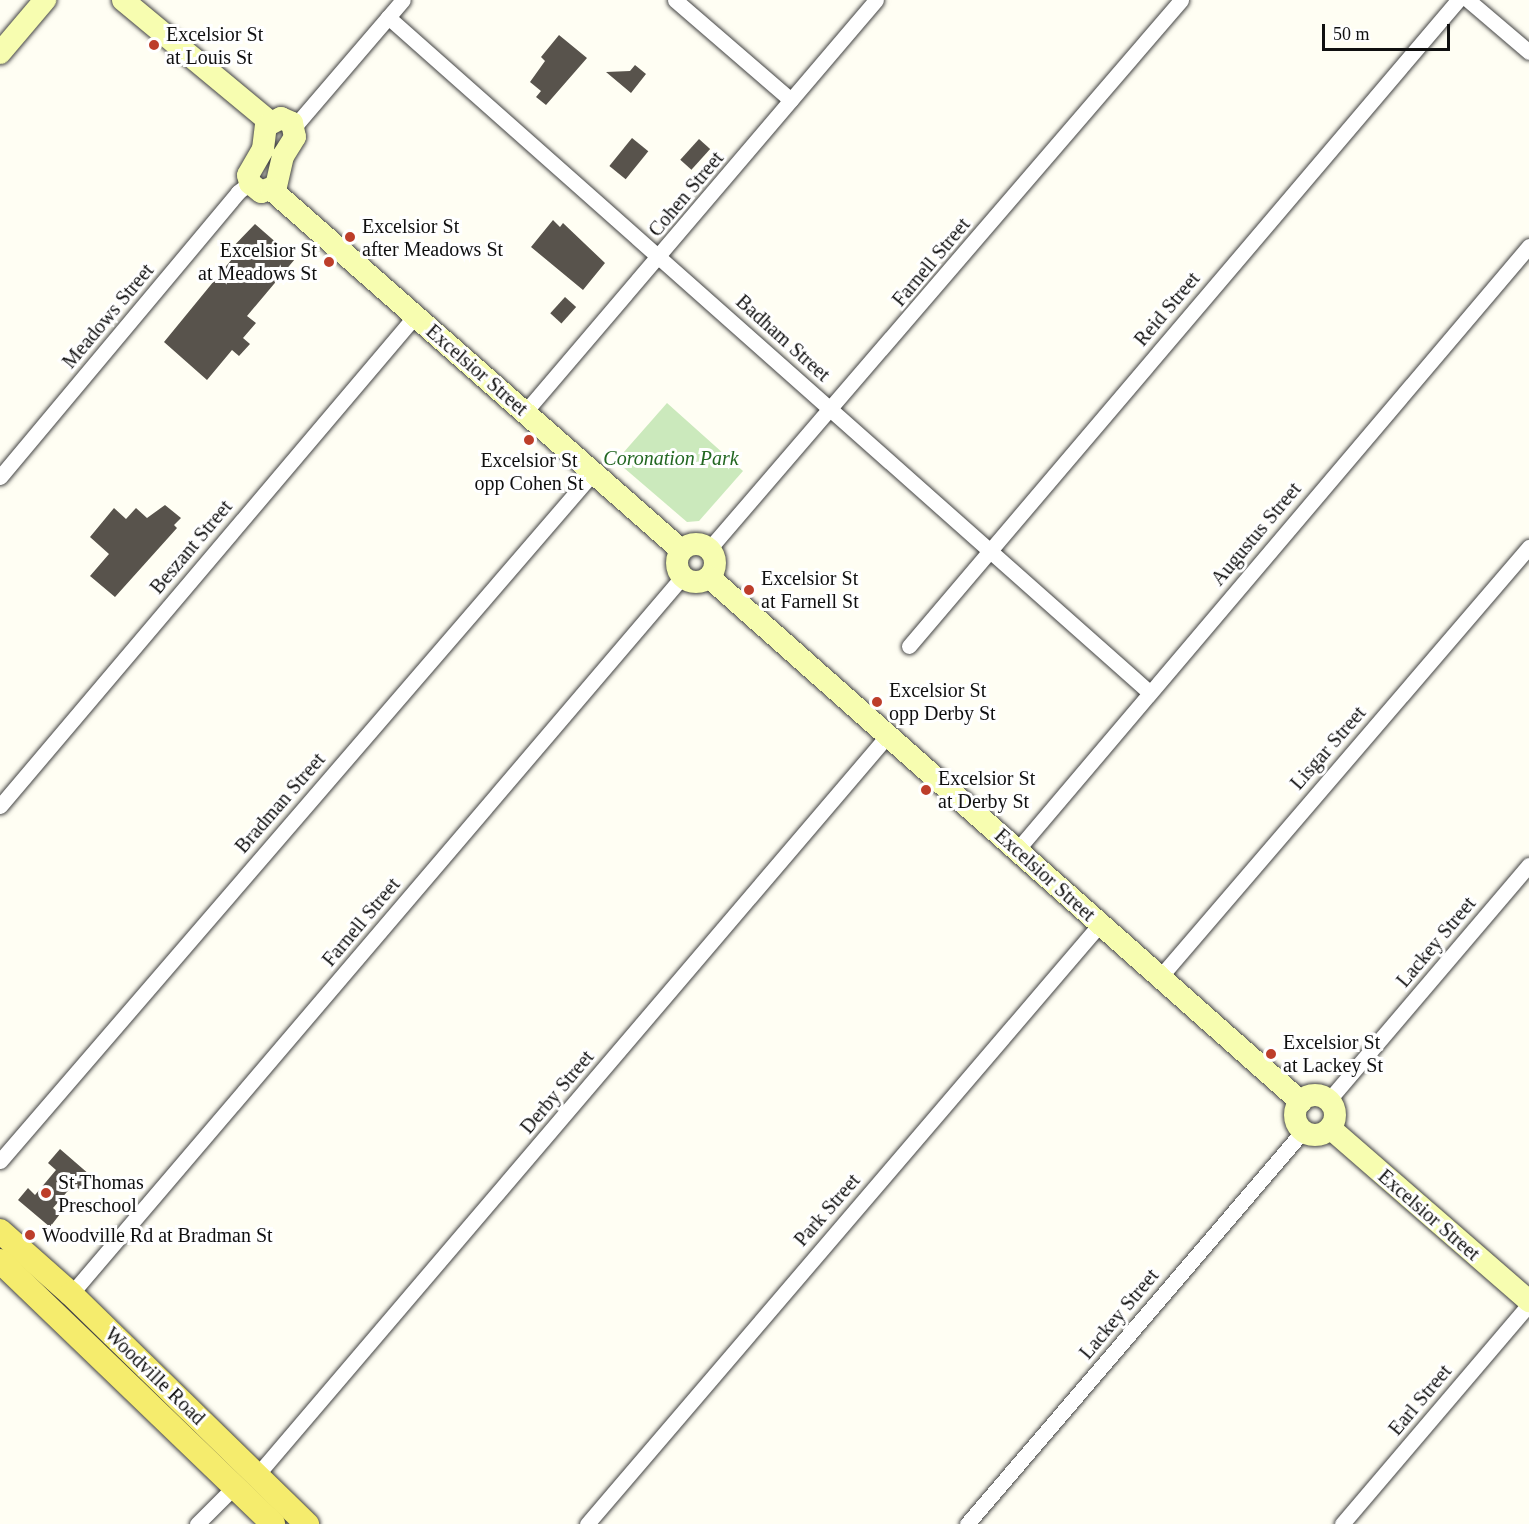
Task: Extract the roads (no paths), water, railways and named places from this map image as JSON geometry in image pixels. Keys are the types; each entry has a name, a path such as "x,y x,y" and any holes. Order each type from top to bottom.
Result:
{"main road":[{"name":"Woodville Road","path":"0,1231 71,1294 308,1524"},
{"name":"Woodville Road","path":"0,1262 273,1524"}],"street":[{"path":"0,52 45,0"},
{"path":"123,0 270,123"},
{"path":"294,127 403,0"},
{"path":"675,0 791,100"},
{"name":"Cohen Street","path":"525,412 660,257 876,0"},
{"name":"Farnell Street","path":"709,549 832,410 1182,0"},
{"name":"Reid Street","path":"909,646 1458,0"},
{"path":"1468,0 1529,52"},
{"name":"Badham Street","path":"388,17 1149,692"},
{"path":"285,118 294,127 295,136 283,156 280,178 272,190 261,192 250,183 249,170 263,148 264,130 270,123 285,118"},
{"name":"Meadows Street","path":"0,477 238,192 250,183"},
{"name":"Excelsior Street","path":"272,190 681,550"},
{"name":"Augustus Street","path":"1017,850 1529,246"},
{"name":"Beszant Street","path":"0,806 415,316"},
{"name":"Bradman Street","path":"0,1161 592,474"},
{"path":"692,544 709,549 715,560 709,577 699,582 682,577 676,567 681,550 692,544"},
{"name":"Lisgar Street","path":"1160,977 1529,547"},
{"name":"Farnell Street","path":"71,1294 682,577"},
{"name":"Excelsior Street","path":"709,577 1301,1102"},
{"name":"Derby Street","path":"257,1475 888,735"},
{"name":"Lackey Street","path":"1328,1101 1529,865"},
{"name":"Park Street","path":"587,1524 1100,924"},
{"path":"1317,1095 1328,1101 1334,1111 1330,1128 1314,1135 1303,1131 1296,1120 1301,1102 1317,1095"},
{"name":"Excelsior Street","path":"1330,1128 1529,1302"},
{"name":"Lackey Street","path":"967,1524 1303,1131"},
{"name":"Earl Street","path":"1342,1524 1529,1302"},
{"path":"197,1524 234,1487"}],"place":[{"name":"Excelsior St at Louis St","path":"154,45"},
{"name":"Excelsior St after Meadows St","path":"350,237"},
{"name":"Excelsior St at Meadows St","path":"329,262"},
{"name":"Excelsior St opp Cohen St","path":"529,440"},
{"name":"Excelsior St at Farnell St","path":"749,590"},
{"name":"Excelsior St opp Derby St","path":"877,702"},
{"name":"Excelsior St at Derby St","path":"926,790"},
{"name":"Excelsior St at Lackey St","path":"1271,1054"},
{"name":"St Thomas Preschool","path":"46,1193"},
{"name":"Woodville Rd at Bradman St","path":"30,1235"}],"park label":[{"name":"Coronation Park","path":"671,458"}]}
